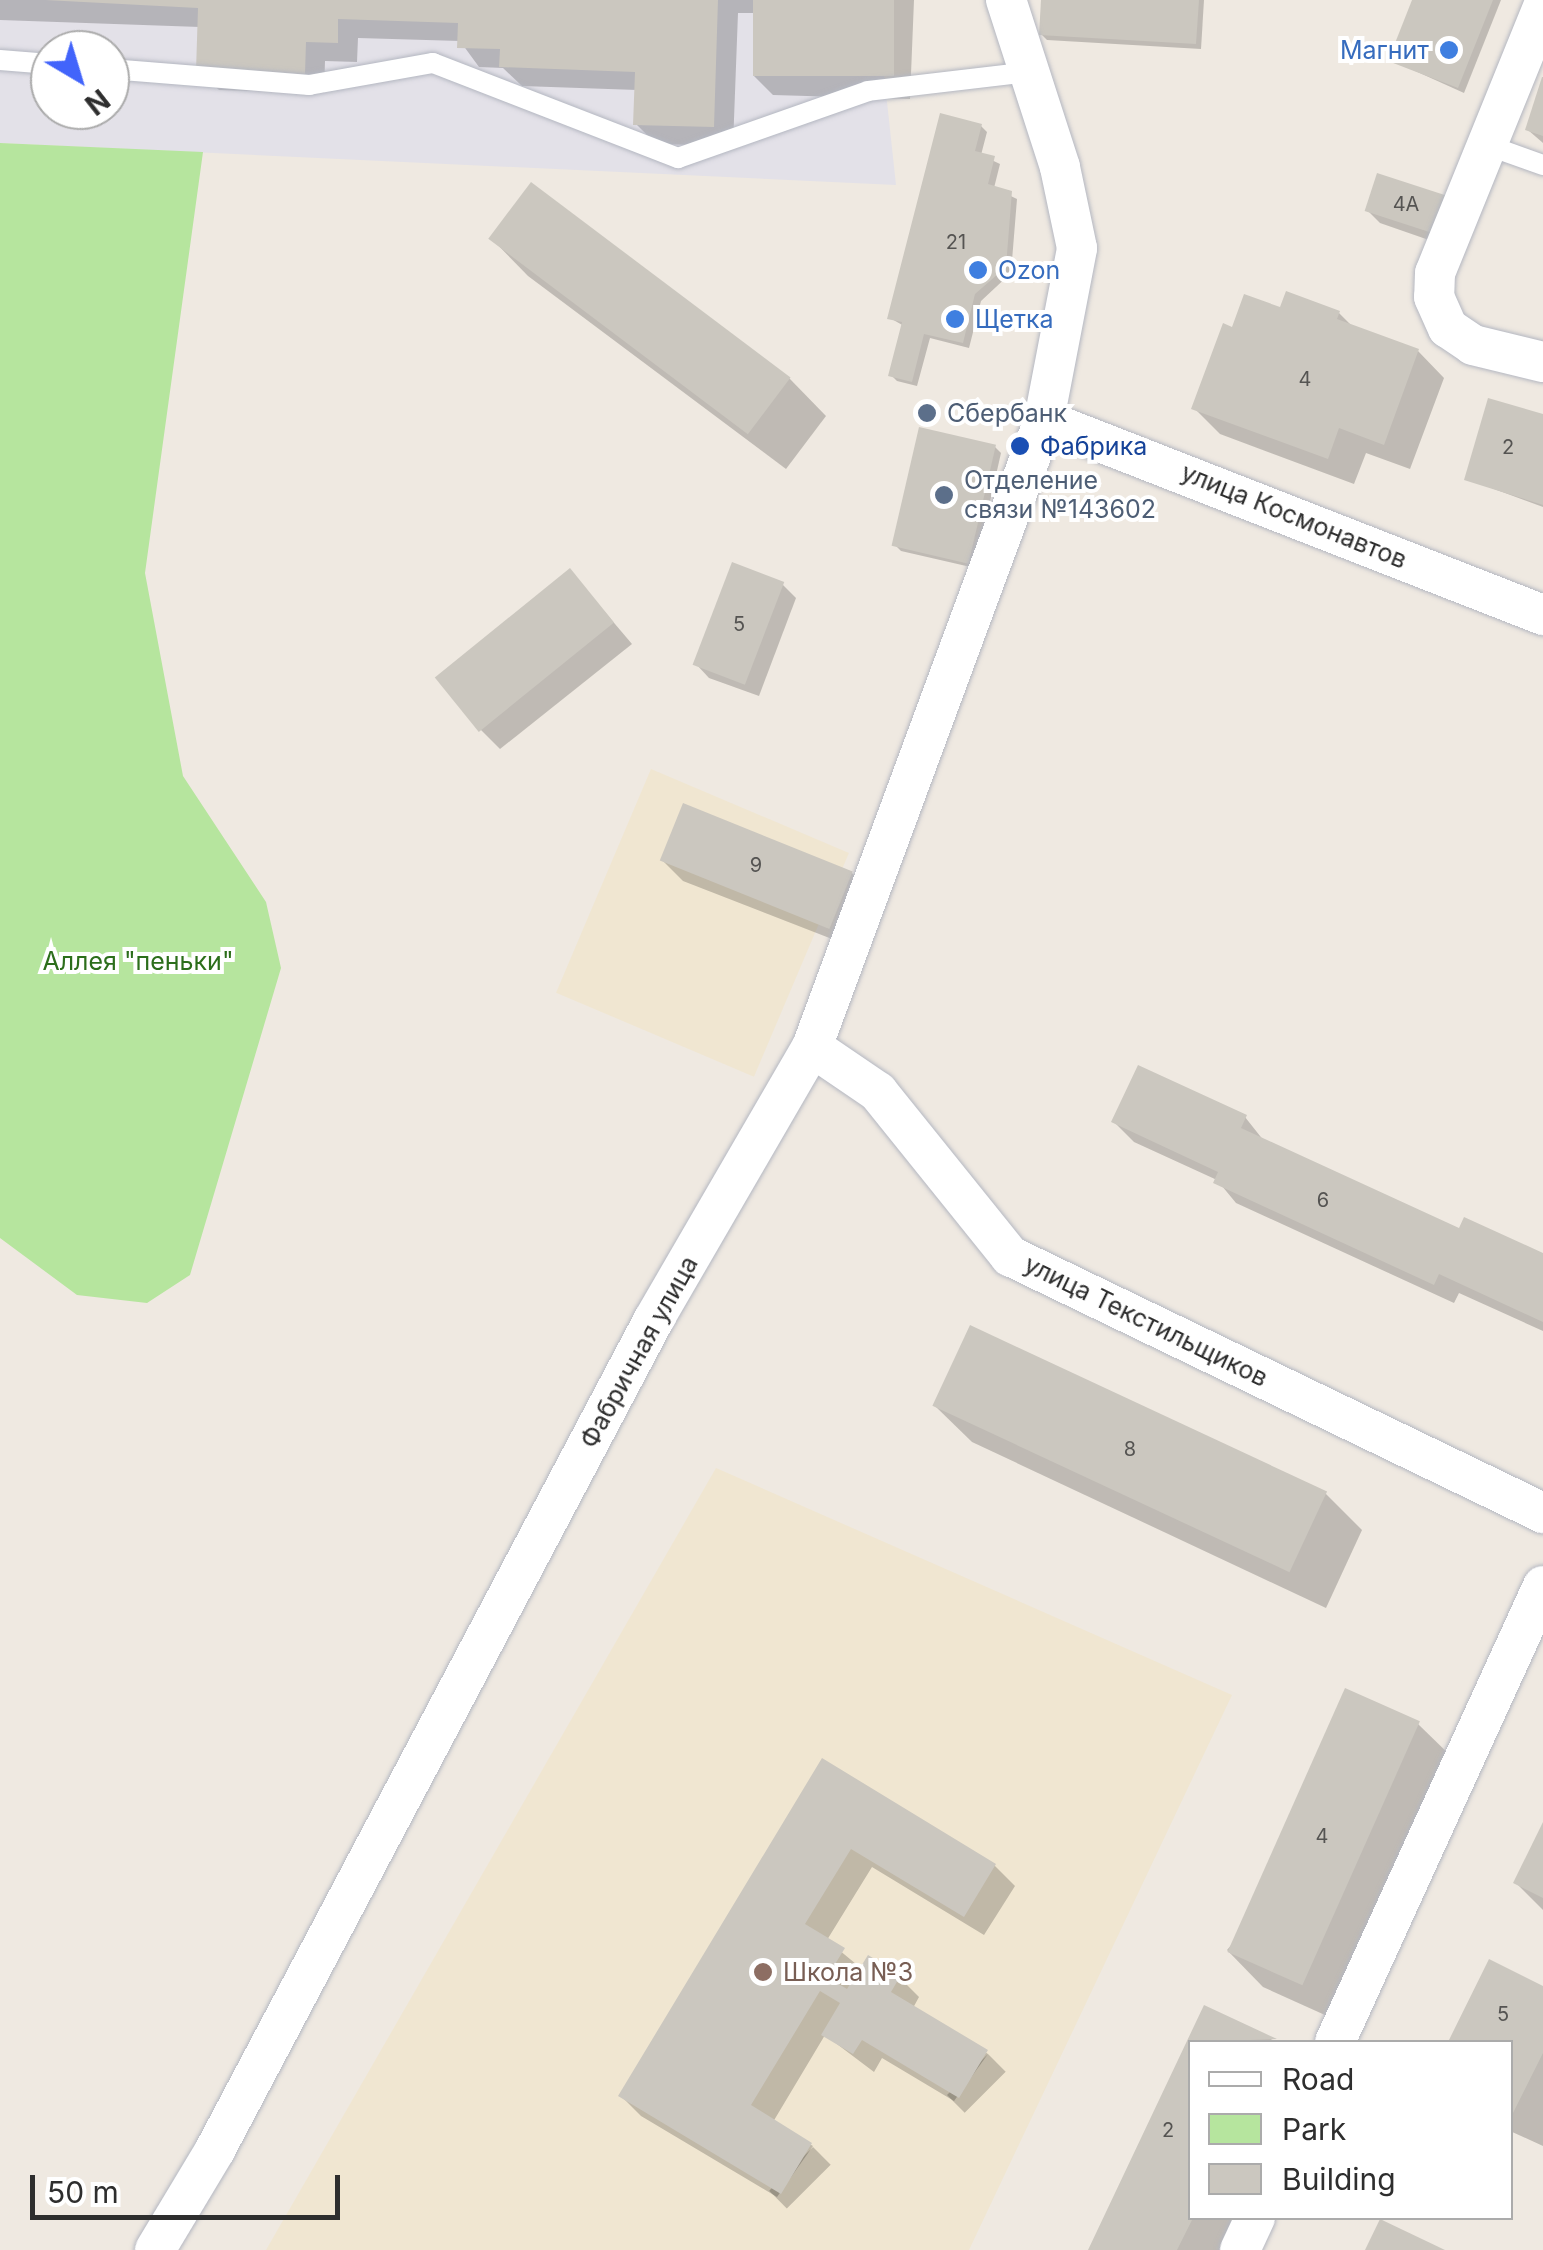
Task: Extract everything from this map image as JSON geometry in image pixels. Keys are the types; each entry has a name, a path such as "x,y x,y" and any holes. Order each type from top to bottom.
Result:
{"street":[{"name":"Фабричная улица","path":"155,2250 215,2150 653,1321 812,1048 1044,420 1077,248 1060,167 1006,0"},
{"path":"1543,7 1435,273 1434,297 1448,328 1474,345 1543,362"},
{"name":"улица Космонавтов","path":"1044,420 1543,614"},
{"name":"улица Текстильщиков","path":"812,1048 878,1092 1010,1256 1543,1513"},
{"path":"1336,2040 1543,1586"},
{"path":"1240,2250 1254,2220"}],"lane":[{"path":"0,60 30,62"},
{"path":"130,71 309,85 433,63 678,158 868,91 1030,72"},
{"path":"1487,146 1543,165"}],"shaded area":[{"path":"0,0 876,0 896,185 0,143"},
{"path":"651,769 849,853 754,1077 556,993"},
{"name":"Школа №3","path":"716,1468 1232,1695 969,2250 266,2250"}],"green space":[{"name":"Аллея \"пеньки\"","path":"0,143 203,152 145,573 183,776 266,902 281,968 190,1275 147,1303 77,1295 0,1238"}],"building":[{"path":"45,0 718,0 714,127 633,125 635,72 499,67 500,49 457,48 458,23 338,19 338,43 306,42 305,74 196,71 198,8"},
{"path":"753,0 894,0 894,76 753,76"},
{"path":"1041,0 1199,0 1196,44 1039,35"},
{"path":"1412,0 1493,0 1458,88 1388,61"},
{"path":"1543,77 1543,136 1525,130"},
{"path":"940,113 982,124 975,151 995,156 988,184 1012,191 1006,267 975,294 963,343 924,334 912,382 888,376 902,322 887,319"},
{"path":"1377,173 1449,196 1437,235 1365,211"},
{"path":"531,182 791,378 748,434 488,239"},
{"path":"1286,291 1340,311 1337,319 1419,349 1384,445 1339,428 1328,459 1191,409 1223,323 1232,327 1244,294 1280,307"},
{"path":"1488,398 1543,414 1543,505 1464,480"},
{"name":"Отделение связи №143602","path":"919,427 996,445 969,564 892,546"},
{"path":"732,562 784,582 745,685 693,665"},
{"path":"570,568 614,622 479,732 435,678"},
{"path":"683,803 853,872 829,929 660,860"},
{"path":"1138,1065 1247,1115 1241,1128 1459,1228 1464,1217 1543,1253 1543,1322 1439,1274 1434,1285 1213,1183 1218,1172 1111,1122"},
{"path":"970,1325 1327,1492 1289,1572 932,1406"},
{"path":"1345,1688 1420,1721 1302,1985 1227,1952"},
{"path":"822,1758 996,1864 964,1917 851,1849 805,1924 845,1948 827,1977 847,1989 868,1955 901,1975 891,1992 988,2050 959,2098 862,2040 853,2054 821,2035 840,2003 820,1991 751,2105 812,2143 781,2194 618,2096"},
{"path":"1543,1822 1543,1898 1513,1883"},
{"path":"1489,1959 1543,1986 1543,2053 1513,2113 1513,2040 1449,2040"},
{"path":"1204,2005 1277,2039 1188,2040 1188,2220 1192,2220 1177,2250 1088,2250"},
{"path":"1382,2220 1445,2250 1365,2250"}],"place":[{"name":"Магнит","path":"1449,50"},
{"name":"Ozon","path":"978,270"},
{"name":"Щетка","path":"955,319"},
{"name":"Сбербанк","path":"927,413"},
{"name":"Фабрика","path":"1020,446"},
{"name":"Отделение связи №143602","path":"944,495"},
{"name":"Школа №3","path":"763,1972"}]}
